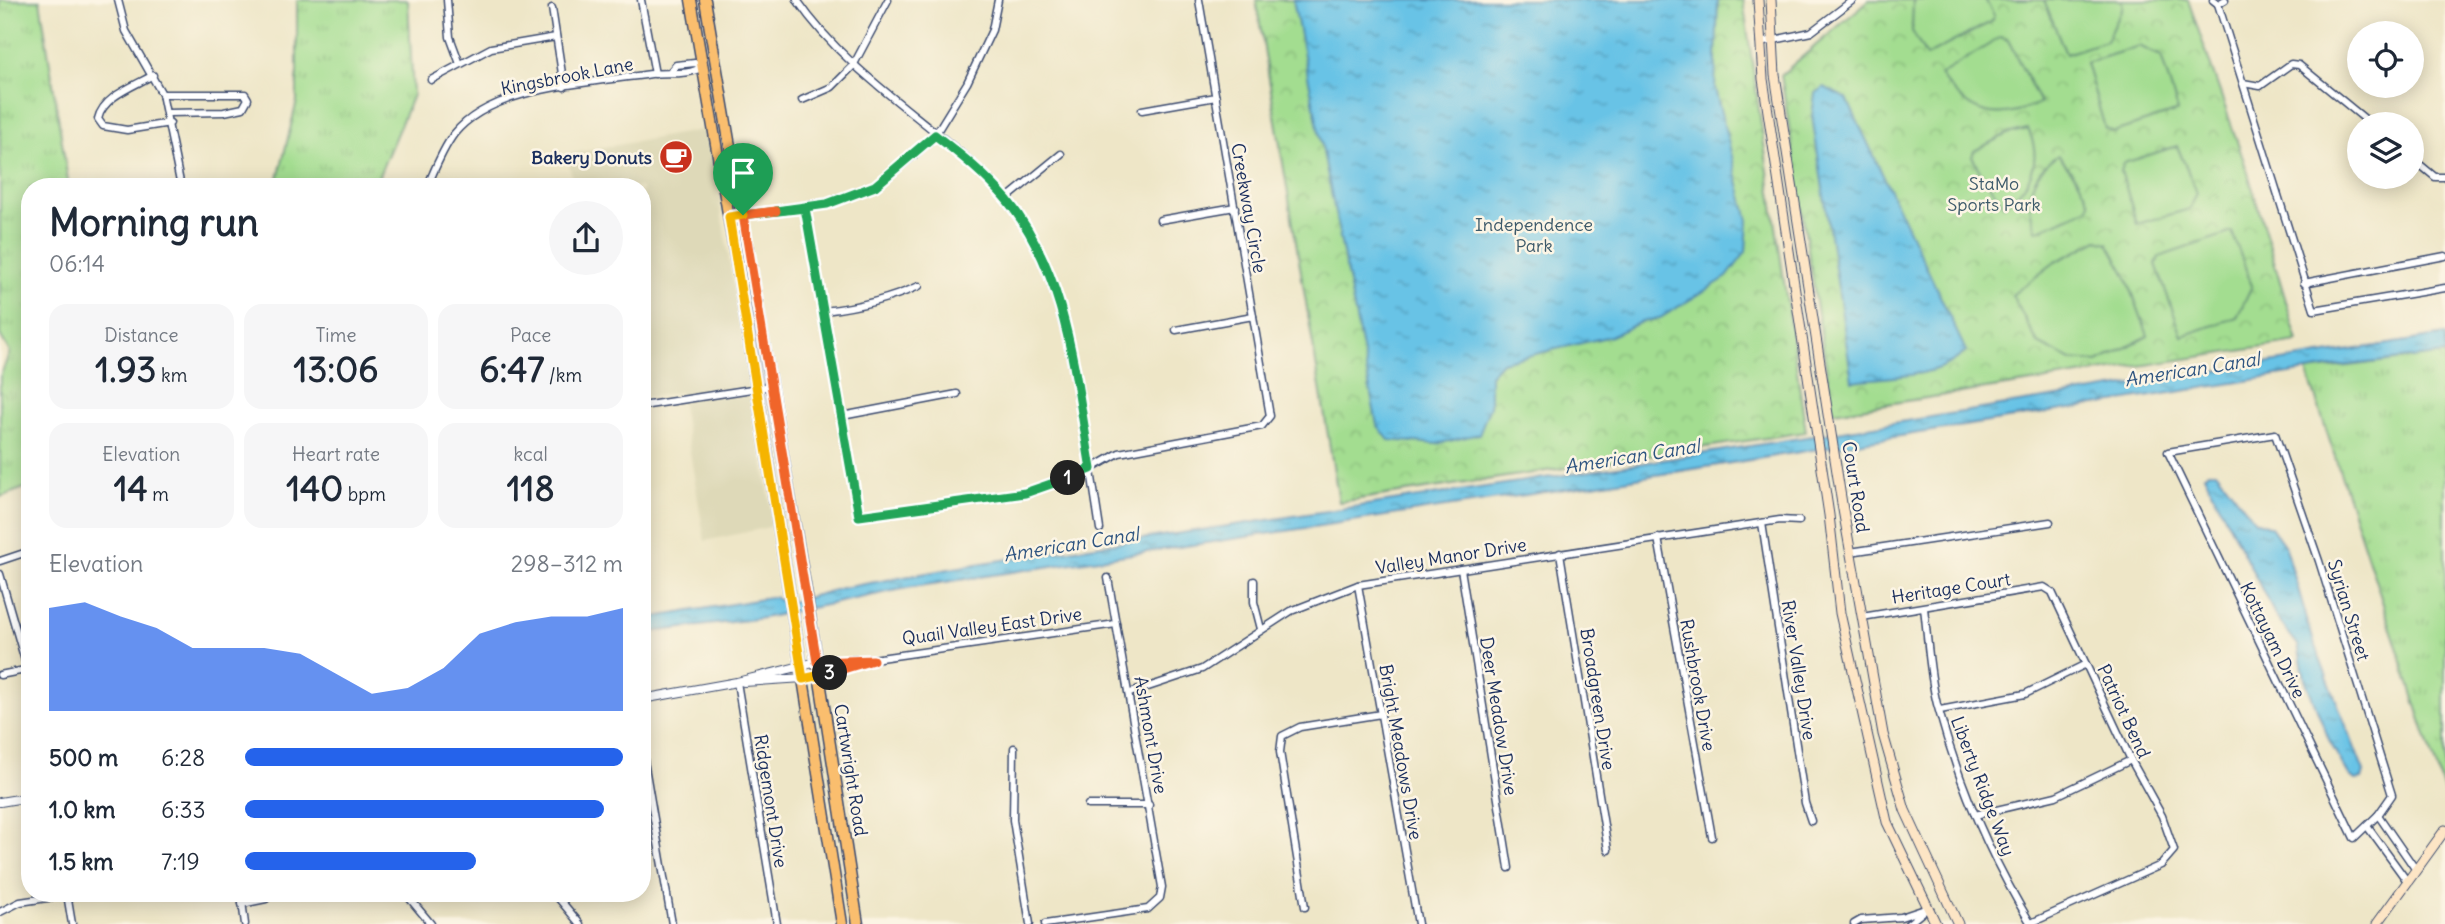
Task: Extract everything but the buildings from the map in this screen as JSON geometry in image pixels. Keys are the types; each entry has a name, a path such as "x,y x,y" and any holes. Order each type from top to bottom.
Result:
{"main road":[{"name":"Cartwright Road","path":"691,0 757,388 842,924"},
{"name":"Cartwright Road","path":"705,0 806,591 858,924"},
{"name":"Court Road","path":"1758,0 1762,79 1813,402 1840,613 1887,822 1936,924"},
{"name":"Court Road","path":"1771,0 1775,75 1872,681 1892,769 1905,810 1958,924"},
{"path":"1800,324 1814,321"},
{"path":"1813,402 1825,399"},
{"path":"823,805 838,802"},
{"path":"2377,924 2445,830"},
{"path":"1928,908 1945,899"}],"street":[{"path":"118,0 126,31 162,94 179,178"},
{"path":"447,0 450,37 460,64"},
{"path":"641,0 655,74"},
{"path":"797,0 853,66 971,163 1006,199 1027,229 1055,288 1066,327 1100,529"},
{"path":"802,100 832,88 853,66 888,0"},
{"path":"729,217 827,204 875,186 935,135 967,83 992,30 998,0"},
{"name":"Creekway Circle","path":"1091,469 1119,453 1262,426 1268,421 1253,316 1199,0"},
{"path":"1760,43 1811,32 1853,0"},
{"path":"2225,0 2215,2 2314,310 2445,288"},
{"path":"552,8 564,87"},
{"path":"431,80 491,48 556,37"},
{"path":"2243,83 2260,86 2291,64 2299,65 2356,112"},
{"name":"Kingsbrook Lane","path":"431,178 446,146 469,120 508,99 564,87 671,71 696,71 702,67 716,65"},
{"path":"153,75 115,97 104,106 98,119 103,126 118,129 170,123"},
{"path":"162,94 233,92 245,94 248,99 243,108 224,113 168,113"},
{"path":"1142,110 1216,97"},
{"path":"1006,199 1061,154"},
{"path":"2424,168 2435,177 2445,177"},
{"path":"1160,220 1235,207"},
{"path":"805,208 859,516 1025,493 1091,469"},
{"path":"2304,283 2445,256"},
{"path":"824,311 859,307 895,297 919,286"},
{"path":"1176,330 1253,316"},
{"path":"651,404 771,386"},
{"path":"842,416 957,394"},
{"name":"Syrian Street","path":"2168,453 2275,434 2319,561 2392,795 2378,815"},
{"name":"Kottayam Drive","path":"2168,453 2354,838 2367,826"},
{"name":"Valley Manor Drive","path":"1130,693 1171,682 1202,669 1291,611 1358,585 1658,538 1762,523 1799,521"},
{"path":"1850,552 2050,522"},
{"name":"River Valley Drive","path":"1762,523 1805,803 1811,821"},
{"name":"Rushbrook Drive","path":"1658,538 1712,837"},
{"name":"Broadgreen Drive","path":"1560,553 1608,850"},
{"path":"0,561 21,554"},
{"name":"Deer Meadow Drive","path":"1461,569 1508,868"},
{"path":"0,575 21,644"},
{"name":"Ashmont Drive","path":"1045,924 1148,909 1160,898 1162,887 1149,805 1108,578"},
{"path":"1254,581 1254,602 1261,629"},
{"name":"Bright Meadows Drive","path":"1358,585 1418,924"},
{"name":"Heritage Court","path":"1862,617 2044,587"},
{"name":"Patriot Bend","path":"2031,924 2161,865 2174,850 2162,816 2131,760 2052,592 2044,587"},
{"name":"Liberty Ridge Way","path":"1924,608 1940,710 1975,815 2005,882 2031,924"},
{"name":"Quail Valley East Drive","path":"651,697 737,682 801,664 873,660 1116,624"},
{"name":"Quail Valley East Drive","path":"737,682 819,677 873,660"},
{"path":"1940,710 2016,696 2086,664"},
{"path":"0,675 21,671"},
{"name":"Ridgemont Drive","path":"737,682 777,924"},
{"path":"1305,907 1280,752 1282,736 1300,727 1381,715"},
{"path":"1014,748 1013,820 1030,924"},
{"path":"1975,815 2056,796 2131,760"},
{"path":"0,802 21,798"},
{"path":"651,802 672,924"},
{"path":"1088,805 1149,805"},
{"path":"2407,881 2367,826 2378,815 2416,870"},
{"path":"0,912 21,902"},
{"path":"68,902 72,924"},
{"path":"245,924 242,904 252,902"},
{"path":"412,902 431,924"},
{"path":"562,902 580,924"},
{"path":"1854,924 1861,920 1901,917 1928,908"},
{"path":"1908,924 1928,908"}],"shaded area":[{"path":"707,129 774,526 705,541 680,392 651,397 651,178 572,178 567,154"}],"green space":[{"path":"0,0 40,0 68,178 21,178 21,489 0,497 0,377 10,352 0,335"},
{"path":"297,0 408,0 413,95 378,178 278,178 297,101"},
{"name":"Independence Park","path":"1256,0 1743,0 1806,432 1339,502"},
{"name":"StaMo Sports Park","path":"1869,0 2188,0 2248,173 2298,342 1833,412 1781,75"},
{"path":"1913,0 1985,0 1994,15 1991,22 1926,56 1912,31"},
{"path":"2044,0 2121,0 2123,6 2106,41 2066,54"},
{"path":"2001,37 2008,40 2040,103 2009,113 1984,111 1962,99 1940,75"},
{"path":"2139,46 2161,56 2178,111 2114,132 2105,128 2086,63"},
{"path":"2028,129 2034,151 2032,172 2021,189 2004,205 1972,157 1974,151 2007,134"},
{"path":"2177,146 2197,193 2190,209 2137,224 2121,171 2124,163"},
{"path":"2058,155 2078,179 2090,202 2089,208 2037,231 2030,209 2032,188 2035,179 2048,162"},
{"path":"2232,232 2252,286 2237,317 2182,336 2156,264 2159,257"},
{"path":"2098,240 2108,243 2126,275 2148,336 2098,362 2071,360 2038,343 2012,295 2055,262"},
{"path":"2445,354 2445,794 2307,371"}],"water":[{"name":"Independence Park","path":"1293,0 1718,0 1715,89 1748,220 1746,252 1727,277 1660,318 1641,322 1611,336 1502,362 1490,375 1490,406 1479,434 1437,444 1389,440 1377,425"},
{"path":"1824,87 1847,99 1966,351 1942,367 1913,375 1852,381 1812,116 1815,93"},
{"name":"American Canal","path":"2445,335 2445,354 2333,367 1599,484 912,587 763,618 651,632 651,618 774,597 784,604 842,588 983,563 1631,465"},
{"path":"2208,471 2216,471 2255,521 2271,527 2286,548 2315,646 2364,772 2362,779 2355,780 2348,774 2330,742 2305,679 2298,645 2276,617 2204,475"}],"place":[{"name":"Bakery Donuts","path":"676,157"}],"route":[{"path":"743,215 729,217 803,679 819,677 873,660 817,662 743,215 827,204 875,186 935,135 971,163 1006,199 1042,257 1055,288 1066,327 1091,469 1025,493 859,516 805,208 743,215"}]}
